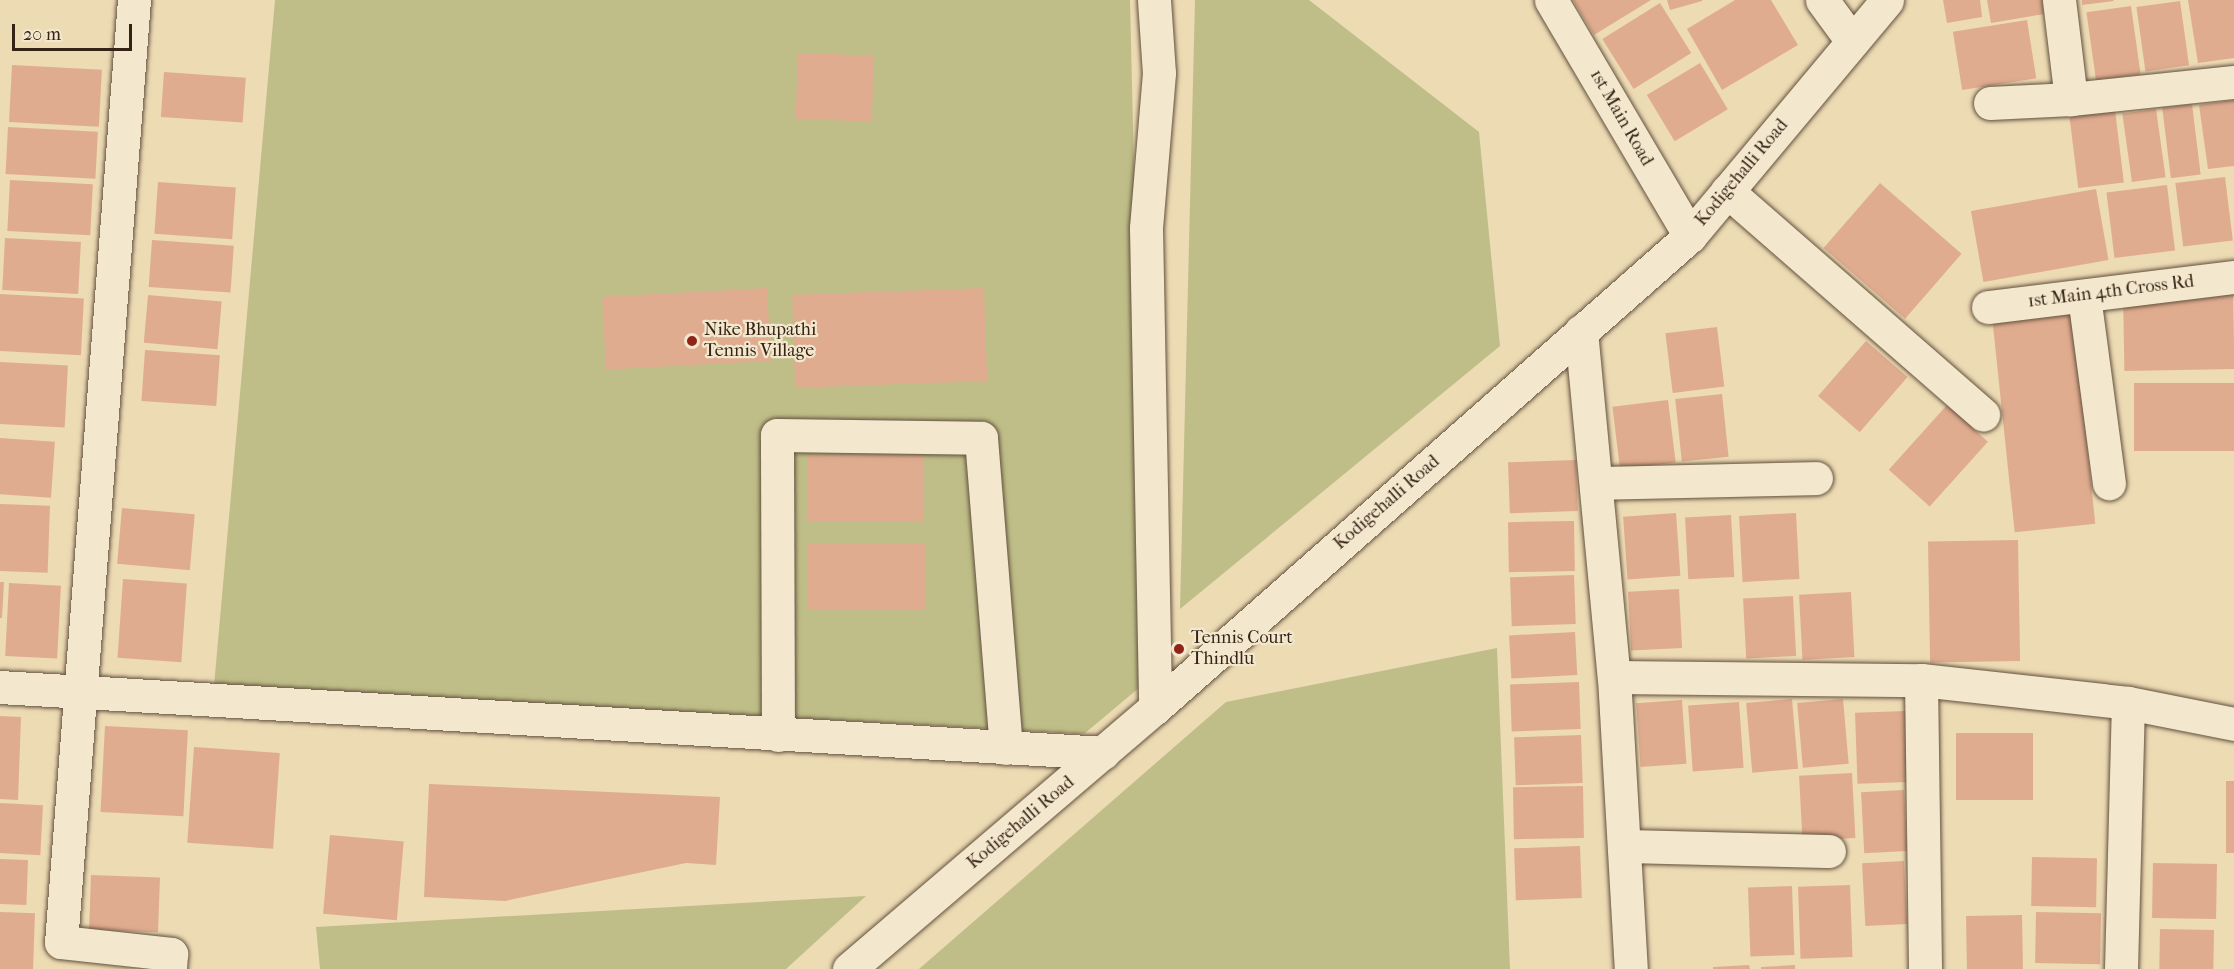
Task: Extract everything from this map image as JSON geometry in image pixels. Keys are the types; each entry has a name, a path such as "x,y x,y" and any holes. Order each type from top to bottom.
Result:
{"street":[{"path":"134,0 61,942 171,954 170,969"},
{"path":"1154,0 1159,73 1146,228 1155,708"},
{"name":"1st Main Road","path":"1551,0 1690,236"},
{"path":"1822,0 1852,41"},
{"name":"Kodigehalli Road","path":"849,969 1155,708 1690,236 1887,0"},
{"path":"2059,0 2071,99"},
{"path":"1990,103 2071,99 2234,82"},
{"path":"1727,191 1983,414"},
{"name":"1st Main 4th Cross Rd","path":"1988,307 2234,278"},
{"path":"2084,296 2109,483"},
{"path":"1581,331 1614,677 1631,969"},
{"path":"778,735 777,435 981,438 1006,748"},
{"path":"1596,483 1816,478"},
{"path":"1614,677 1921,680 2128,703 2234,724"},
{"path":"1921,680 1925,969"},
{"path":"0,687 80,694 1103,753"},
{"path":"2121,969 2128,703"},
{"path":"1624,846 1829,851"}],"shaded area":[{"name":"Nike Bhupathi Tennis Village","path":"275,0 1130,0 1146,682 1084,734 214,686"},
{"path":"1195,0 1309,0 1479,132 1500,346 1180,609"},
{"path":"1497,648 1510,969 919,969 1226,702"},
{"path":"866,896 786,969 320,969 316,927"}],"building":[{"path":"1573,0 1651,0 1594,35"},
{"path":"1667,0 1702,0 1702,1 1670,10"},
{"path":"1735,0 1771,0 1798,45 1722,90 1687,29"},
{"path":"1943,0 1980,0 1982,17 1947,23"},
{"path":"1987,0 2042,0 2044,14 1991,23"},
{"path":"2082,0 2113,0 2114,1 2082,5"},
{"path":"2188,0 2234,0 2234,58 2198,63"},
{"path":"2180,1 2189,65 2145,71 2136,7"},
{"path":"1660,3 1691,53 1634,89 1602,39"},
{"path":"2131,6 2141,74 2096,81 2086,12"},
{"path":"2027,20 2036,78 1962,90 1953,32"},
{"path":"798,53 874,56 872,122 796,119"},
{"path":"1700,63 1728,109 1675,141 1647,95"},
{"path":"12,65 102,70 99,127 9,122"},
{"path":"164,72 246,78 243,123 161,117"},
{"path":"2234,100 2234,166 2208,169 2199,105"},
{"path":"2192,104 2201,174 2171,178 2162,108"},
{"path":"2156,109 2166,177 2132,182 2122,114"},
{"path":"2115,110 2124,182 2078,188 2069,116"},
{"path":"8,127 98,132 95,179 6,174"},
{"path":"2225,177 2233,241 2183,247 2175,183"},
{"path":"10,180 93,184 90,235 7,231"},
{"path":"158,182 236,187 232,239 154,234"},
{"path":"1880,183 1962,254 1905,319 1824,248"},
{"path":"2167,185 2175,251 2114,258 2106,192"},
{"path":"2096,189 2109,260 1983,282 1971,211"},
{"path":"5,238 81,242 78,294 2,290"},
{"path":"152,240 234,246 231,293 149,287"},
{"path":"767,288 771,361 606,370 602,297"},
{"path":"984,288 987,381 795,388 792,295"},
{"path":"2233,290 2234,369 2124,371 2123,292"},
{"path":"0,294 84,298 81,355 0,351"},
{"path":"148,295 222,301 218,349 144,343"},
{"path":"2073,312 2095,524 2015,532 1992,320"},
{"path":"1717,327 1724,387 1673,393 1665,333"},
{"path":"1866,341 1908,377 1860,432 1818,396"},
{"path":"145,350 220,355 216,406 141,401"},
{"path":"0,362 68,366 65,427 0,424"},
{"path":"2134,383 2234,383 2234,451 2134,451"},
{"path":"1722,394 1729,457 1682,462 1675,399"},
{"path":"1668,400 1676,463 1620,469 1612,407"},
{"path":"1947,405 1988,442 1930,506 1889,470"},
{"path":"0,438 55,442 51,498 0,494"},
{"path":"807,455 924,455 924,521 807,521"},
{"path":"1576,460 1578,511 1510,513 1508,462"},
{"path":"0,504 50,506 48,573 0,571"},
{"path":"122,508 195,514 190,570 117,564"},
{"path":"1676,513 1680,576 1628,580 1623,517"},
{"path":"1796,513 1799,579 1743,582 1739,516"},
{"path":"1731,515 1734,577 1688,579 1685,517"},
{"path":"1574,521 1575,571 1509,572 1508,522"},
{"path":"2018,540 2020,661 1930,663 1928,542"},
{"path":"808,543 925,543 925,610 808,610"},
{"path":"1574,575 1576,624 1512,626 1510,577"},
{"path":"123,579 187,583 181,662 117,658"},
{"path":"0,582 4,582 2,618 0,618"},
{"path":"9,583 61,586 57,659 5,656"},
{"path":"1679,589 1682,648 1631,651 1628,592"},
{"path":"1851,592 1854,657 1802,660 1799,595"},
{"path":"1793,596 1796,656 1746,659 1743,599"},
{"path":"1575,632 1577,675 1511,678 1509,635"},
{"path":"1579,682 1581,729 1512,731 1510,684"},
{"path":"1792,699 1798,769 1752,773 1746,703"},
{"path":"1843,699 1849,764 1803,768 1797,703"},
{"path":"1682,700 1686,764 1641,767 1636,703"},
{"path":"1739,702 1744,768 1693,771 1688,706"},
{"path":"1906,711 1908,782 1858,784 1855,713"},
{"path":"0,716 21,717 18,800 0,799"},
{"path":"105,726 188,730 183,816 100,812"},
{"path":"1956,733 2033,733 2033,800 1956,800"},
{"path":"1581,735 1583,783 1516,785 1514,737"},
{"path":"194,747 280,753 273,849 187,843"},
{"path":"1852,773 1855,838 1802,841 1799,776"},
{"path":"2226,781 2234,781 2234,853 2226,853"},
{"path":"429,784 720,797 716,865 686,863 505,901 424,897"},
{"path":"1583,786 1584,838 1514,839 1513,787"},
{"path":"1904,790 1907,851 1864,853 1861,792"},
{"path":"0,803 43,805 40,855 0,853"},
{"path":"330,835 404,841 397,920 323,914"},
{"path":"1580,846 1582,898 1516,900 1514,848"},
{"path":"2032,857 2097,858 2096,907 2031,906"},
{"path":"0,859 28,860 26,905 0,904"},
{"path":"1904,861 1907,924 1865,926 1862,863"},
{"path":"2153,863 2217,864 2216,919 2152,918"},
{"path":"91,875 160,877 158,932 89,930"},
{"path":"1850,885 1853,957 1801,959 1798,887"},
{"path":"1792,886 1794,955 1750,956 1748,888"},
{"path":"0,912 35,913 33,969 0,969"},
{"path":"2036,912 2101,913 2100,964 2035,963"},
{"path":"2022,915 2023,969 1967,969 1966,916"},
{"path":"2160,929 2214,930 2213,969 2159,969"},
{"path":"1749,965 1750,969 1713,969 1713,967"},
{"path":"1795,965 1795,969 1761,969 1761,967"}],"place":[{"name":"Nike Bhupathi Tennis Village","path":"692,341"},
{"name":"Tennis Court Thindlu","path":"1179,649"}]}
